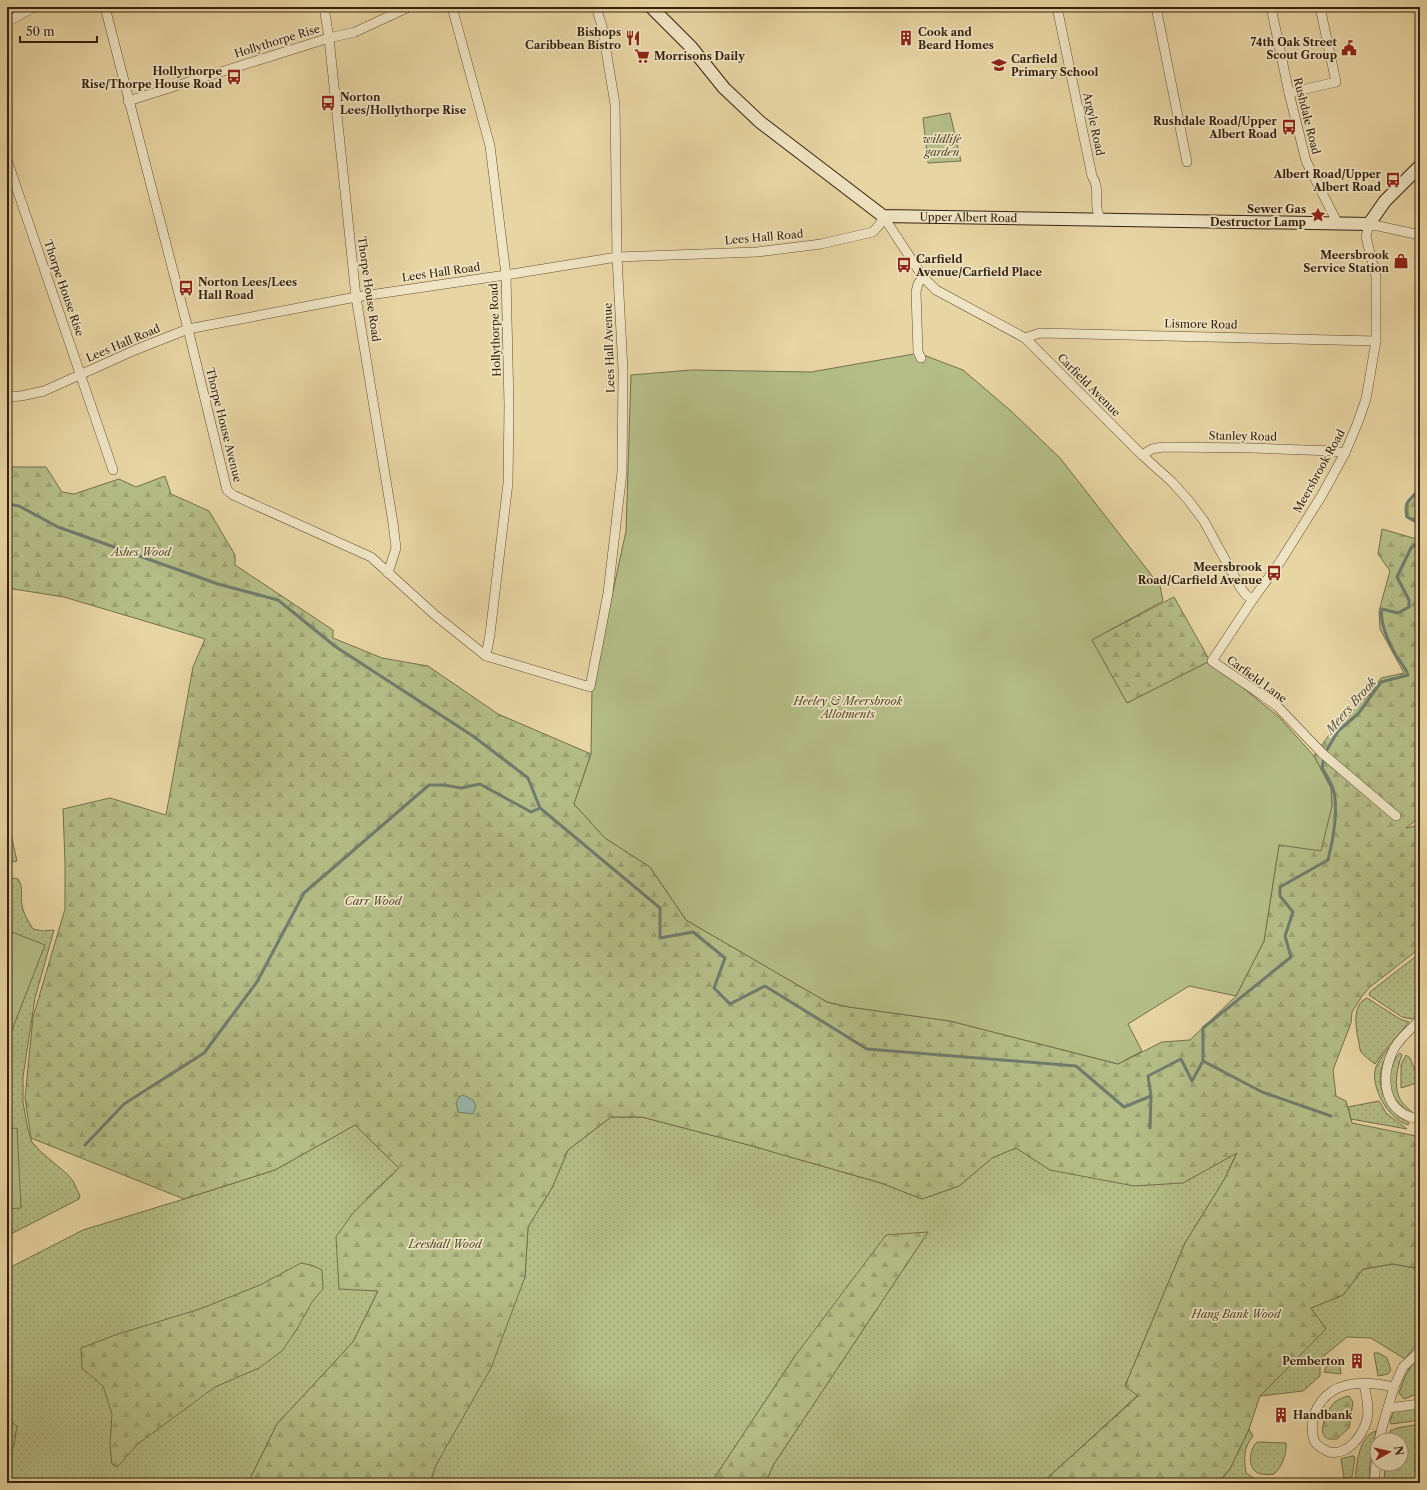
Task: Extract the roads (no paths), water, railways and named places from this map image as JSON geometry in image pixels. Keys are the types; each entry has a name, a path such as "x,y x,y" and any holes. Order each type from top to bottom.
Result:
{"street":[{"path":"7,22 34,7"},
{"name":"Thorpe House Avenue","path":"105,7 228,490 233,495 371,557 435,615 486,656 590,687"},
{"name":"Thorpe House Road","path":"324,7 329,38 356,297 394,523 396,548 388,573"},
{"name":"Hollythorpe Rise","path":"128,101 329,38 355,32 409,7"},
{"name":"Hollythorpe Road","path":"452,7 490,146 506,275 509,406 508,483 486,656"},
{"name":"Lees Hall Avenue","path":"590,687 608,593 622,472 623,370 617,257 615,104 602,26 596,7"},
{"path":"651,7 691,47 724,88 760,122 883,216"},
{"name":"Argyle Road","path":"1057,7 1092,176 1097,182 1097,211 1102,220"},
{"path":"1156,7 1187,162"},
{"name":"Rushdale Road","path":"1271,7 1289,93 1306,161 1338,224"},
{"path":"1289,93 1336,82 1320,7"},
{"name":"Thorpe House Rise","path":"7,160 113,470"},
{"path":"1420,166 1385,201 1369,224 1420,236"},
{"name":"Lees Hall Road","path":"7,397 21,396 44,390 135,350 188,329 356,297 617,257 757,252 821,244 873,232 880,224 883,216"},
{"name":"Upper Albert Road","path":"883,216 1369,224"},
{"name":"Carfield Avenue","path":"883,216 923,277 936,290 1025,338 1172,482 1204,521 1240,588 1246,595 1253,599"},
{"name":"Meersbrook Road","path":"1253,599 1280,562 1322,495 1345,453 1366,398 1376,341 1376,277 1366,237 1369,224"},
{"path":"920,358 918,352 916,292 918,284 923,277"},
{"name":"Lismore Road","path":"1025,338 1040,333 1376,341"},
{"name":"Stanley Road","path":"1142,454 1152,449 1163,447 1252,448 1334,451 1345,453"},
{"name":"Carfield Lane","path":"1253,599 1212,661 1277,706 1325,756 1396,816"},
{"path":"1420,1020 1395,1046 1387,1064 1385,1079 1388,1095 1395,1108 1407,1116 1420,1119"},
{"path":"1381,1432 1394,1387 1403,1367 1420,1351"},
{"path":"1364,1384 1368,1408 1367,1419 1361,1434 1350,1447 1337,1453 1325,1450 1314,1442 1312,1420 1317,1407 1328,1394 1342,1385 1355,1383 1379,1384 1394,1387"},
{"path":"1388,1408 1420,1404"},
{"path":"1374,1483 1375,1472"}],"water":[{"path":"463,1095 473,1100 476,1106 473,1114 458,1112 456,1103 459,1097"}],"waterway":[{"name":"Meers Brook","path":"1420,487 1406,506 1407,517 1420,524"},
{"path":"7,504 19,506 58,527 218,584 278,600 336,647 473,736 528,778 540,808 660,908 660,938 693,932 725,958 714,988 730,1004 765,986 867,1049 1076,1066 1124,1107 1151,1096"},
{"name":"Meers Brook","path":"1150,1128 1151,1096 1148,1076 1181,1059 1192,1081 1203,1061 1203,1028 1291,957 1285,936 1293,912 1280,896 1280,887 1328,860 1332,844 1335,797 1332,786 1322,767 1325,753 1338,731 1358,714 1381,682 1408,675 1386,636 1382,621 1382,609 1398,613 1409,607 1409,600 1397,577 1411,548 1420,541"},
{"path":"85,1145 124,1104 204,1053 257,982 304,893 429,785 444,785 461,788 480,784 531,812 540,808"},
{"path":"1203,1061 1262,1092 1331,1116"}],"place":[{"name":"Bishops Caribbean Bistro","path":"633,38"},
{"name":"Cook and Beard Homes","path":"906,38"},
{"name":"74th Oak Street Scout Group","path":"1349,48"},
{"name":"Morrisons Daily","path":"642,56"},
{"name":"Carfield Primary School","path":"999,65"},
{"name":"Hollythorpe Rise/Thorpe House Road","path":"234,77"},
{"name":"Norton Lees/Hollythorpe Rise","path":"328,103"},
{"name":"Rushdale Road/Upper Albert Road","path":"1289,127"},
{"name":"Albert Road/Upper Albert Road","path":"1393,180"},
{"name":"Sewer Gas Destructor Lamp","path":"1318,215"},
{"name":"Meersbrook Service Station","path":"1401,261"},
{"name":"Carfield Avenue/Carfield Place","path":"904,265"},
{"name":"Norton Lees/Lees Hall Road","path":"186,288"},
{"name":"Meersbrook Road/Carfield Avenue","path":"1274,573"},
{"name":"Pemberton","path":"1357,1361"},
{"name":"Handbank","path":"1281,1415"}],"park label":[{"name":"wildlife garden","path":"942,145"},
{"name":"Ashes Wood","path":"141,552"},
{"name":"Heeley & Meersbrook Allotments","path":"848,707"},
{"name":"Carr Wood","path":"373,901"},
{"name":"Leeshall Wood","path":"445,1244"},
{"name":"Hang Bank Wood","path":"1236,1314"}]}
